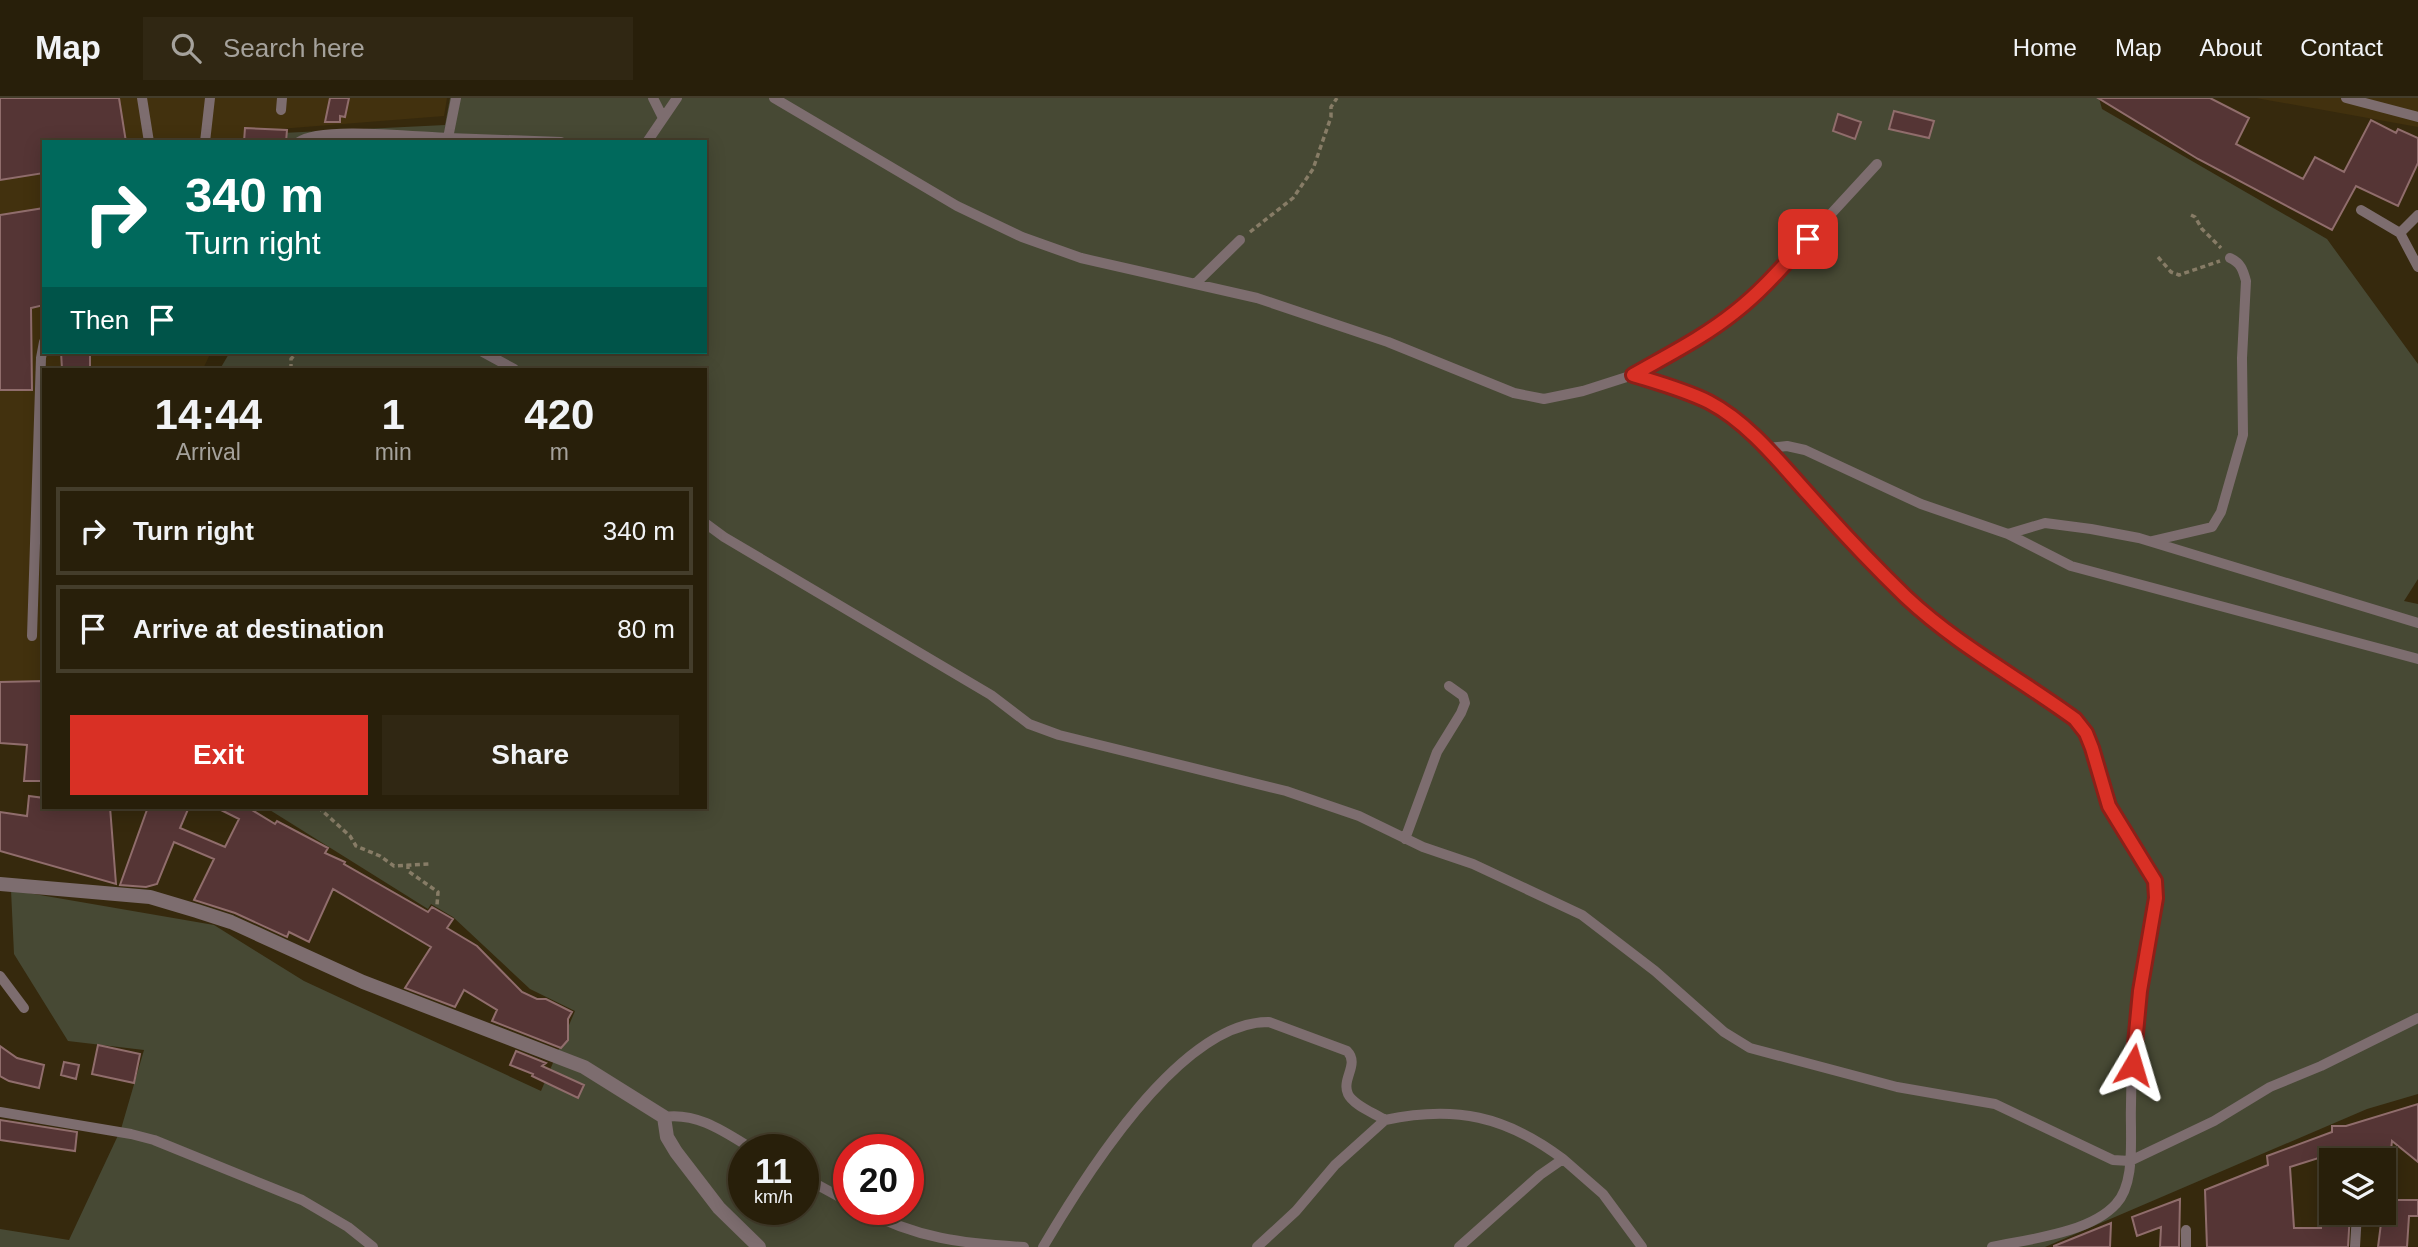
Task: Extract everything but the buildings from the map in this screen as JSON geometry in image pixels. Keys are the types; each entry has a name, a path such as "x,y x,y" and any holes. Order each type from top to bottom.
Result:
{"street":[{"path":"0,884 150,897 197,911 231,922 363,982 584,1067 664,1117 667,1137 676,1152 719,1208 759,1247"}],"lane":[{"path":"142,98 149,140"},
{"path":"205,140 210,98"},
{"path":"281,110 282,98"},
{"path":"448,138 456,98"},
{"path":"653,98 663,118"},
{"path":"648,140 677,98"},
{"path":"774,98 957,206 1022,237 1081,258 1257,298 1309,314 1388,342 1514,393 1544,399 1583,391 1633,375 1736,312 1771,279 1877,164"},
{"path":"798,98 798,111"},
{"path":"2346,98 2418,117"},
{"path":"301,140 323,134 504,140"},
{"path":"2361,210 2400,233 2418,267"},
{"path":"2400,233 2418,215"},
{"path":"1195,284 1240,240"},
{"path":"2151,542 2212,527 2221,512 2231,483 2242,435 2246,281 2243,269 2237,261 2230,258"},
{"path":"32,636 42,353"},
{"path":"487,354 512,368"},
{"path":"1633,375 1711,403 1767,448 1844,533 1906,597 1939,626 2075,719 2086,733 2109,806 2155,881 2156,898 2140,991 2130,1087 2130,1161 2120,1197 2104,1214 2087,1223 2057,1233 1992,1247"},
{"path":"1767,448 1787,446 1805,450 1921,504 2008,534 2071,566 2418,659"},
{"path":"2008,534 2045,523 2091,528 2151,542 2418,623"},
{"path":"707,524 991,695 1029,724 1129,754 1286,791 1359,816 1405,839 1473,864 1583,915 1655,971 1724,1032 1750,1048 1897,1087 1995,1104 2113,1160 2130,1161 2214,1121 2270,1087 2321,1066 2418,1018"},
{"path":"1405,839 1437,752 1465,703 1463,696 1449,686"},
{"path":"0,976 24,1008"},
{"path":"1043,1247 1104,1150 1149,1097 1190,1055 1231,1030 1269,1022 1347,1051 1353,1063 1347,1081 1348,1093 1355,1101 1385,1120"},
{"path":"0,1112 154,1140 302,1200 348,1227 373,1247"},
{"path":"1257,1247 1296,1211 1335,1165 1385,1120 1437,1112 1489,1118 1538,1140 1604,1194 1642,1247"},
{"path":"664,1117 678,1115 705,1121 728,1135"},
{"path":"1458,1247 1540,1175 1563,1159"},
{"path":"896,1225 950,1242 1024,1247"},
{"path":"2356,1247 2357,1225"},
{"path":"2186,1230 2186,1247"}],"path":[{"path":"1240,240 1293,198 1300,189 1313,169 1331,117 1331,107 1337,98"},
{"path":"2158,257 2171,272 2179,275 2230,258 2202,229 2195,216 2191,215"},
{"path":"320,809 345,831 356,846 380,856 394,866 429,864"},
{"path":"408,864 408,872 438,892 437,905"}],"shaded area":[{"path":"0,98 447,98 444,116 254,131 252,140 42,140 42,354 210,354 203,368 42,368 42,683 0,684"},
{"path":"2256,98 2418,98 2418,127"}],"green space":[{"path":"450,98 2099,98 2102,109 2327,239 2418,364 2418,579 2404,601 2418,604 2418,1094 2367,1109 2045,1247 0,1247 0,1229 69,1240 121,1129 144,1050 68,1041 14,954 11,890 214,925 304,981 541,1091 575,1011 530,989 453,917 431,904 428,909 268,809 707,809 707,368 221,368 229,354 707,354 707,140 281,140 282,133 445,125"}],"route":[{"path":"1808,239 1736,312 1633,375 1689,393 1711,403 1729,416 1767,448 1906,597 1939,626 2075,719 2086,733 2109,806 2155,881 2156,898 2140,991 2133,1065"}]}
